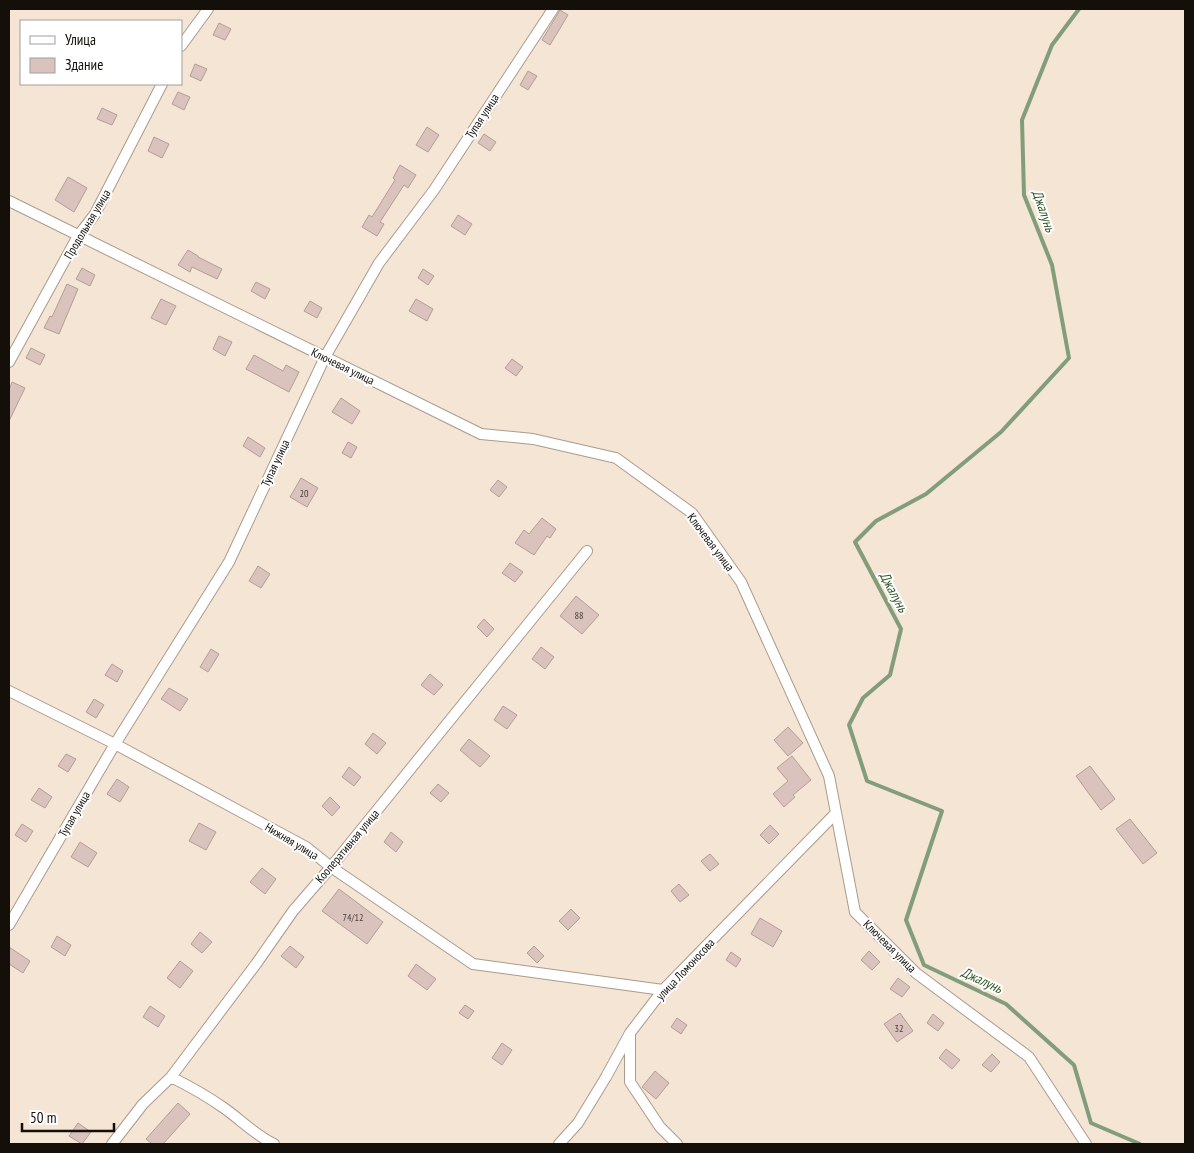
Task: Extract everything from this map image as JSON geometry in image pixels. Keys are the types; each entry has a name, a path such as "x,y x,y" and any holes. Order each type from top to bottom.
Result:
{"street":[{"path":"182,45 208,9"},
{"name":"Тупая улица","path":"9,925 115,744 229,562 325,357 379,263 434,190 553,9"},
{"name":"Продольная улица","path":"9,362 78,236 95,214 161,85"},
{"name":"Ключевая улица","path":"9,201 481,434 533,439 616,458 692,513 741,582 829,776 856,912 916,973 1028,1057 1086,1144"},
{"name":"Кооперативная улица","path":"112,1144 143,1104 170,1077 256,964 293,911 331,867 587,551"},
{"name":"Нижняя улица","path":"9,691 115,744 306,847 331,867 473,964 663,990"},
{"name":"улица Ломоносова","path":"559,1144 578,1122 630,1033 663,990 836,814"},
{"path":"630,1033 630,1082 660,1127 678,1144"},
{"path":"170,1077 199,1091 224,1107 266,1140 274,1144"}],"building":[{"path":"560,10 568,15 550,45 542,40"},
{"path":"219,23 231,29 225,40 213,35"},
{"path":"195,64 207,69 201,81 190,76"},
{"path":"528,71 537,76 528,90 520,85"},
{"path":"178,92 190,97 184,110 172,104"},
{"path":"102,108 117,115 112,125 97,119"},
{"path":"427,127 439,135 428,152 416,145"},
{"path":"484,134 496,142 490,151 478,143"},
{"path":"154,137 169,144 162,158 148,151"},
{"path":"400,165 416,175 408,188 404,185 380,222 384,224 377,236 362,227 369,215 372,217 395,180 393,178"},
{"path":"68,177 87,188 74,212 55,200"},
{"path":"458,215 472,224 465,235 451,226"},
{"path":"188,250 222,269 217,279 192,267 190,272 178,265"},
{"path":"82,268 95,275 90,286 76,279"},
{"path":"423,269 434,276 428,285 418,278"},
{"path":"256,282 270,289 265,299 251,291"},
{"path":"67,284 78,289 59,334 44,328 50,316 52,317"},
{"path":"161,299 176,306 166,325 151,318"},
{"path":"416,299 433,309 427,321 409,311"},
{"path":"310,301 322,308 317,318 304,311"},
{"path":"219,336 232,342 225,356 213,349"},
{"path":"31,348 45,355 40,365 26,358"},
{"path":"254,355 283,371 286,365 299,372 289,392 246,369"},
{"path":"512,359 523,367 516,376 505,368"},
{"path":"12,382 25,388 9,421 9,390"},
{"path":"341,398 360,411 352,424 332,412"},
{"path":"248,437 265,448 260,457 243,446"},
{"path":"348,442 357,447 351,458 342,453"},
{"path":"301,478 318,488 307,507 290,497"},
{"path":"498,480 507,487 499,497 490,490"},
{"path":"542,518 556,529 550,538 547,536 534,555 515,543 524,530 529,534"},
{"path":"510,563 523,572 515,582 502,573"},
{"path":"258,566 270,574 261,588 249,581"},
{"path":"576,596 599,615 582,634 560,616"},
{"path":"484,619 494,629 487,637 477,627"},
{"path":"541,647 554,657 545,669 532,659"},
{"path":"211,649 219,654 208,672 200,667"},
{"path":"112,664 123,671 117,682 105,675"},
{"path":"430,674 443,685 434,695 421,685"},
{"path":"169,688 188,699 180,711 161,699"},
{"path":"94,699 104,705 96,718 86,712"},
{"path":"503,706 517,715 507,729 494,720"},
{"path":"788,727 803,743 788,756 774,740"},
{"path":"373,733 386,743 377,754 365,744"},
{"path":"469,739 490,756 480,767 460,750"},
{"path":"66,754 76,759 68,772 58,766"},
{"path":"792,756 811,780 793,795 795,797 784,807 773,794 788,781 777,768"},
{"path":"1090,766 1115,799 1101,810 1076,776"},
{"path":"349,767 361,777 354,786 342,777"},
{"path":"117,779 129,787 120,802 107,794"},
{"path":"438,784 449,793 441,802 430,793"},
{"path":"39,788 52,797 45,808 31,800"},
{"path":"330,797 340,807 332,816 322,806"},
{"path":"1130,819 1157,853 1143,864 1116,829"},
{"path":"199,823 216,832 206,850 189,841"},
{"path":"22,824 33,831 26,842 15,835"},
{"path":"770,825 779,834 769,844 760,835"},
{"path":"391,832 403,842 396,852 384,842"},
{"path":"80,842 97,853 88,867 71,857"},
{"path":"710,854 719,864 710,871 701,861"},
{"path":"262,868 276,879 265,894 250,882"},
{"path":"679,884 689,895 680,902 671,891"},
{"path":"339,889 383,922 367,944 322,911"},
{"path":"571,909 580,918 568,930 559,921"},
{"path":"760,918 782,931 773,947 751,934"},
{"path":"200,932 212,942 202,953 191,944"},
{"path":"57,936 71,945 65,956 51,947"},
{"path":"290,946 304,957 296,968 281,956"},
{"path":"534,946 544,956 537,963 527,953"},
{"path":"9,947 30,961 23,973 9,964"},
{"path":"869,951 880,962 872,970 861,960"},
{"path":"731,952 741,959 736,967 726,960"},
{"path":"180,961 193,971 180,988 167,978"},
{"path":"416,964 436,979 427,990 408,976"},
{"path":"898,978 910,987 902,997 890,989"},
{"path":"465,1005 474,1011 468,1019 459,1013"},
{"path":"150,1006 165,1016 158,1027 143,1017"},
{"path":"900,1013 913,1031 897,1042 884,1024"},
{"path":"933,1014 944,1023 938,1031 927,1023"},
{"path":"677,1018 687,1025 681,1034 671,1027"},
{"path":"502,1043 512,1050 502,1065 492,1058"},
{"path":"946,1049 960,1060 952,1069 939,1058"},
{"path":"992,1054 1000,1062 991,1072 982,1065"},
{"path":"655,1071 669,1083 656,1099 642,1087"},
{"path":"178,1103 190,1114 163,1144 152,1144 146,1139"},
{"path":"78,1123 91,1132 82,1144 69,1136"}],"waterway":[{"name":"Джалунь","path":"1079,9 1052,45 1022,120 1024,195 1052,265 1069,358 1001,432 926,494 876,521 855,542 901,629 890,675 863,698 849,725 867,781 942,811 906,920 924,965 1006,1004 1074,1065 1091,1123 1140,1144"}]}
